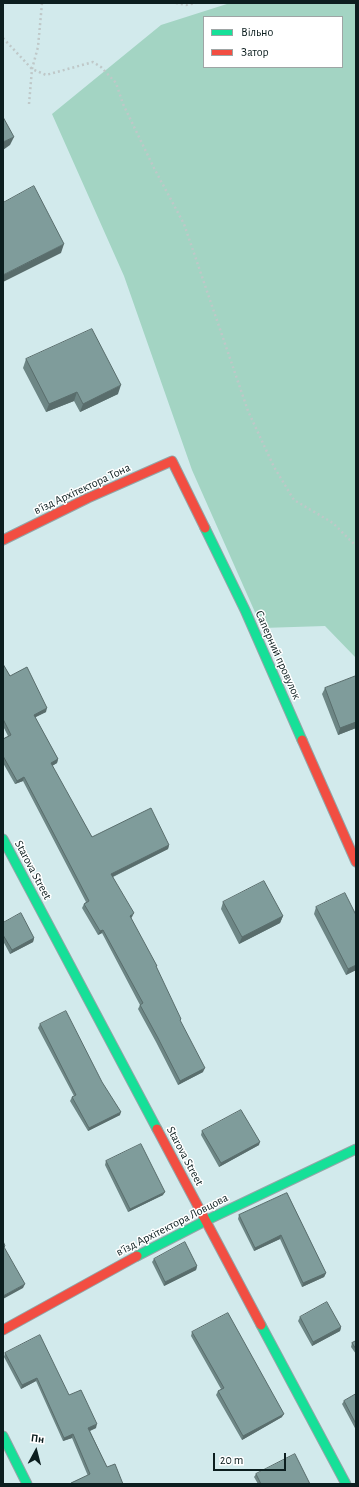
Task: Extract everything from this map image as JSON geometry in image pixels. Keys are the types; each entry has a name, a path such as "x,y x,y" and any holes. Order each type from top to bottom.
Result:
{"street":[{"name":"в’їзд Архітектора Тона","path":"3,540 88,498 172,461"},
{"name":"Саперний провулок","path":"172,461 245,610 356,862"},
{"name":"Starova Street","path":"3,840 346,1484"},
{"name":"в’їзд Архітектора Ловцова","path":"3,1330 110,1270 205,1220 356,1149"},
{"path":"3,1436 27,1484"}],"path":[{"path":"29,104 32,69 38,47 42,3"},
{"path":"176,3 186,5 196,3"},
{"path":"3,38 32,69 46,75 92,62 101,67 116,83 123,104 154,168 184,224 248,411 274,467 294,500 333,523 356,546"}],"green space":[{"path":"230,3 356,3 356,658 325,626 262,628 192,470 124,276 52,114 161,25"}],"building":[{"path":"3,117 14,137 3,142"},
{"path":"34,186 64,244 3,275 3,203"},
{"path":"92,329 121,385 83,404 77,392 49,404 26,359"},
{"path":"3,664 10,676 27,667 47,708 34,715 58,759 51,763 92,837 151,808 169,845 111,874 134,913 130,916 157,966 181,1019 180,1020 205,1068 180,1081 140,1005 143,1003 103,930 100,931 84,904 89,901 24,777 17,781 3,756 3,739 11,735 3,719"},
{"path":"356,676 356,722 340,728 325,688"},
{"path":"264,881 283,916 242,937 223,902"},
{"path":"345,893 356,915 356,965 348,969 316,907"},
{"path":"21,913 34,938 12,950 3,935 3,923"},
{"path":"66,1011 102,1082 121,1112 89,1128 72,1097 76,1095 40,1024"},
{"path":"241,1110 260,1142 221,1163 202,1131"},
{"path":"141,1144 165,1192 130,1209 106,1161"},
{"path":"287,1193 326,1273 303,1283 281,1235 255,1248 239,1215"},
{"path":"3,1241 4,1247 25,1284 3,1296"},
{"path":"185,1242 197,1266 165,1282 154,1259"},
{"path":"327,1302 341,1327 313,1342 300,1317"},
{"path":"228,1313 284,1414 243,1436 218,1391 224,1388 192,1332"},
{"path":"40,1335 69,1395 81,1390 97,1424 88,1428 107,1467 115,1464 123,1484 71,1484 90,1474 73,1434 64,1438 37,1378 22,1385 5,1353"},
{"path":"356,1341 356,1349 352,1343"},
{"path":"356,1394 356,1424 344,1401"},
{"path":"295,1454 310,1484 261,1484 256,1474"}],"traffic: fast":[{"path":"205,528 245,610 302,740"},
{"path":"3,839 157,1129"},
{"path":"137,1256 205,1221 356,1149"},
{"path":"261,1325 346,1484"},
{"path":"3,1436 27,1484"}],"traffic: jam":[{"path":"3,540 88,498 172,461 205,528"},
{"path":"302,740 356,862"},
{"path":"157,1129 261,1325"},
{"path":"3,1330 137,1256"}]}
